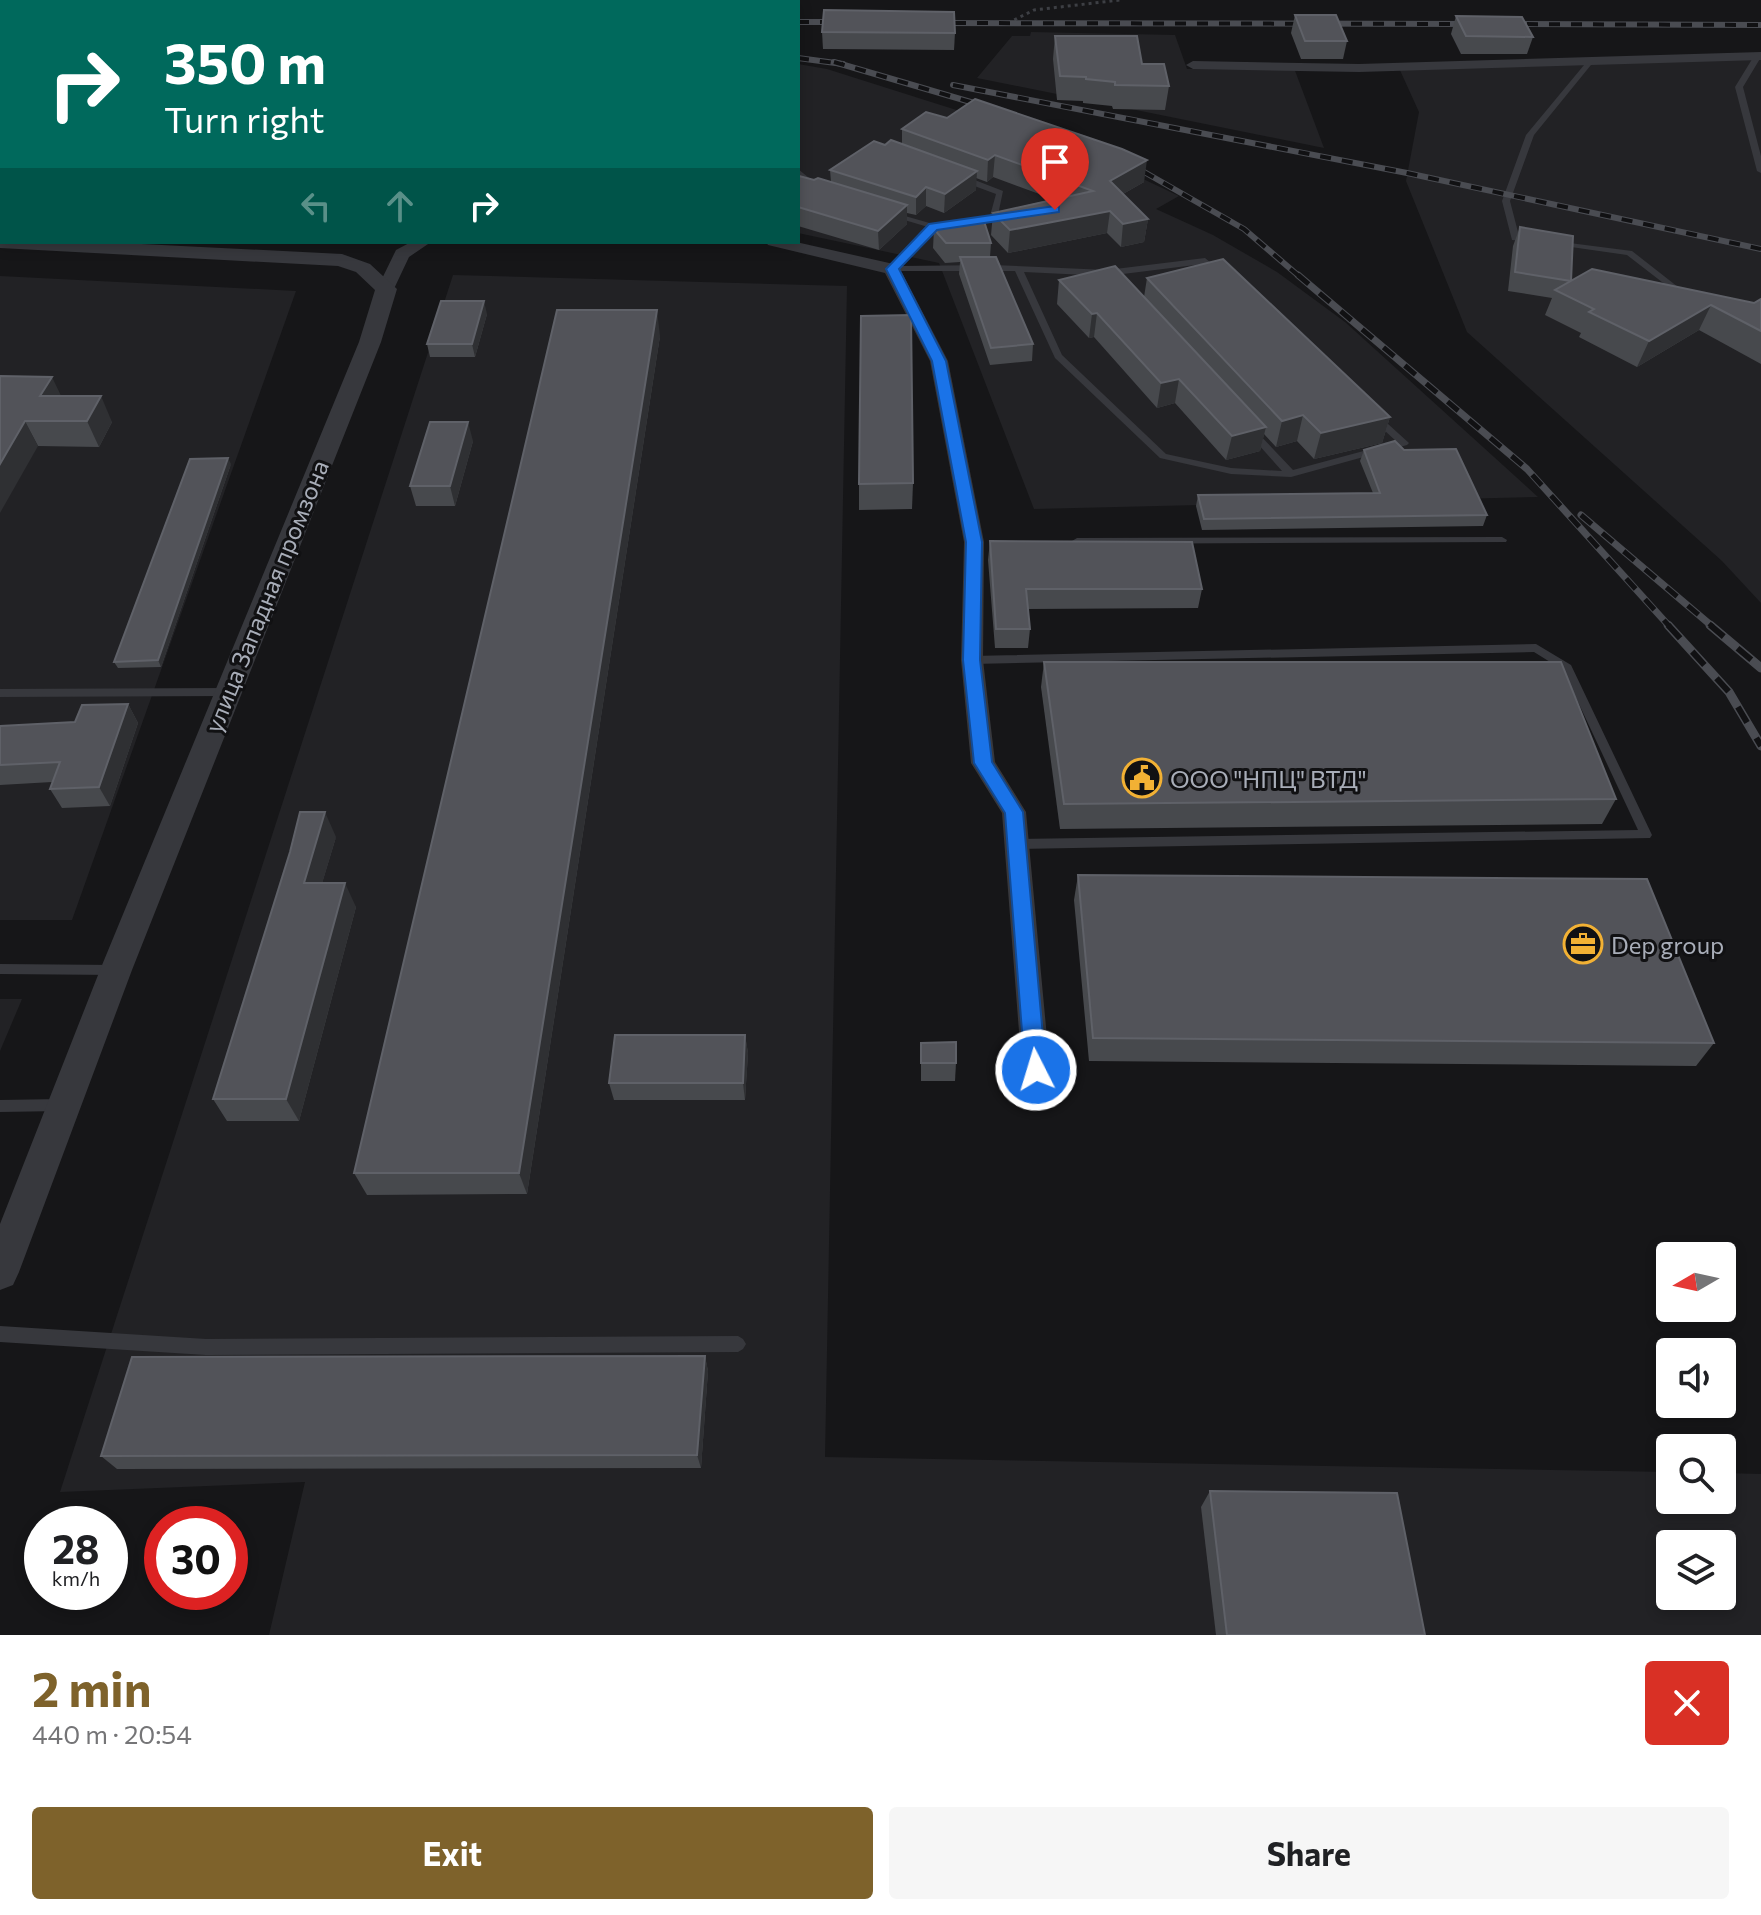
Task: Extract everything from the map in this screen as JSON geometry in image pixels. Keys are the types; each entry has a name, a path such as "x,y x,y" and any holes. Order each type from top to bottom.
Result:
{"street":[{"path":"1193,65 1359,68 1760,56"},
{"path":"62,244 185,248 342,260 363,268 386,289 404,248"},
{"path":"783,244 892,269 939,361 982,542 972,660 983,763 1014,812 1036,1070"},
{"name":"улица Западная промзона","path":"0,1272 116,970 370,342 386,289"}],"lane":[{"path":"1760,56 1739,87 1761,171"},
{"path":"1591,60 1530,135 1506,201 1515,238 1629,253 1674,287"},
{"path":"800,173 820,191"},
{"path":"955,176 1000,193 993,218"},
{"path":"891,213 933,226 1024,214"},
{"path":"892,269 933,226"},
{"path":"892,269 1107,273 1205,261 1229,283"},
{"path":"1018,269 1058,356 1163,456 1231,471 1291,474 1404,443 1369,411"},
{"path":"1107,273 1118,284"},
{"path":"1250,430 1291,474"},
{"path":"1070,541 1502,540"},
{"path":"972,660 1536,648 1567,668 1646,835 1017,844"},
{"path":"0,693 227,692"},
{"path":"0,969 116,970"},
{"path":"0,1106 64,1105"},
{"path":"0,1334 206,1347 738,1344"}],"path":[{"path":"1008,23 1034,10 1120,0"}],"shaded area":[{"path":"1031,32 1175,35 1187,69 1294,68 1324,148 977,78 1012,36 1030,36"},
{"path":"1761,59 1761,603 1722,561 1467,332 1406,181 1419,112 1399,68"},
{"path":"800,64 827,69 1101,159 1179,196 1156,209 1213,235 1277,272 1345,322 1538,497 1034,509 939,263 800,233"},
{"path":"453,275 847,286 825,1457 1656,1472 1656,1514 1736,1514 1736,1473 1761,1474 1761,1635 269,1635 305,1482 60,1492"},
{"path":"0,276 296,291 72,920 0,920"},
{"path":"0,999 22,999 0,1051"}],"building":[{"path":"824,10 954,12 955,33 822,32"},
{"path":"1295,15 1336,15 1347,41 1305,41"},
{"path":"1456,16 1522,17 1533,37 1466,36"},
{"path":"1055,36 1137,36 1142,64 1164,64 1169,86 1115,85 1115,82 1086,77 1060,76"},
{"path":"975,99 1147,160 1110,181 1148,219 1123,224 1110,211 1010,230 993,213 1093,191 995,155 988,160 902,129 926,112 947,118"},
{"path":"891,140 977,171 945,194 926,187 916,197 830,170 874,141 885,145"},
{"path":"800,176 818,178 907,205 878,231 800,208"},
{"path":"983,218 991,243 946,243 934,229"},
{"path":"1520,227 1573,236 1571,281 1515,272"},
{"path":"960,257 996,257 1033,344 991,348"},
{"path":"1223,259 1390,417 1321,433 1303,415 1282,421 1147,278"},
{"path":"1115,266 1266,427 1232,436 1179,379 1161,383 1097,313 1092,314 1059,280"},
{"path":"1592,269 1754,303 1761,299 1761,331 1711,305 1649,341 1589,312 1594,309 1555,290"},
{"path":"441,301 484,301 472,344 427,344"},
{"path":"557,310 657,310 519,1173 354,1173"},
{"path":"911,315 913,483 859,484 861,316"},
{"path":"0,376 52,377 40,396 101,396 87,421 25,421 0,464"},
{"path":"430,422 468,422 450,486 410,486"},
{"path":"1395,441 1404,450 1456,449 1487,515 1204,519 1198,495 1380,493 1364,450"},
{"path":"228,458 158,660 114,662 190,459"},
{"path":"990,541 1192,542 1202,589 1026,589 1030,629 996,629"},
{"path":"1044,662 1561,662 1616,799 1064,804"},
{"path":"128,704 99,787 50,789 60,762 0,765 0,726 75,722 82,705"},
{"path":"300,812 325,812 304,883 345,883 286,1099 213,1099 290,852"},
{"path":"1078,875 1647,879 1714,1043 1093,1038"},
{"path":"615,1035 745,1035 743,1083 609,1083"},
{"path":"956,1042 956,1063 921,1063 921,1043"},
{"path":"705,1356 697,1455 101,1456 132,1357"},
{"path":"1210,1491 1397,1493 1425,1635 1227,1635"}],"railway":[{"path":"800,22 845,22"},
{"path":"933,23 1477,24"},
{"path":"1505,24 1761,25"},
{"path":"800,58 839,63"},
{"path":"834,62 839,63"},
{"path":"839,63 843,64"},
{"path":"839,63 991,108"},
{"path":"953,85 1407,173 1761,249"},
{"path":"1125,161 1244,229 1300,277"},
{"path":"1298,275 1527,469 1670,627"},
{"path":"1581,515 1713,627"},
{"path":"1668,625 1729,692 1761,746"},
{"path":"1710,625 1761,668"}],"place":[{"name":"ООО \"НПЦ\" ВТД\"","path":"1142,778"},
{"name":"Dep group","path":"1583,944"}],"route":[{"path":"1036,1070 1014,812 983,763 972,660 974,542 939,361 892,269 933,226 1055,210"}]}
